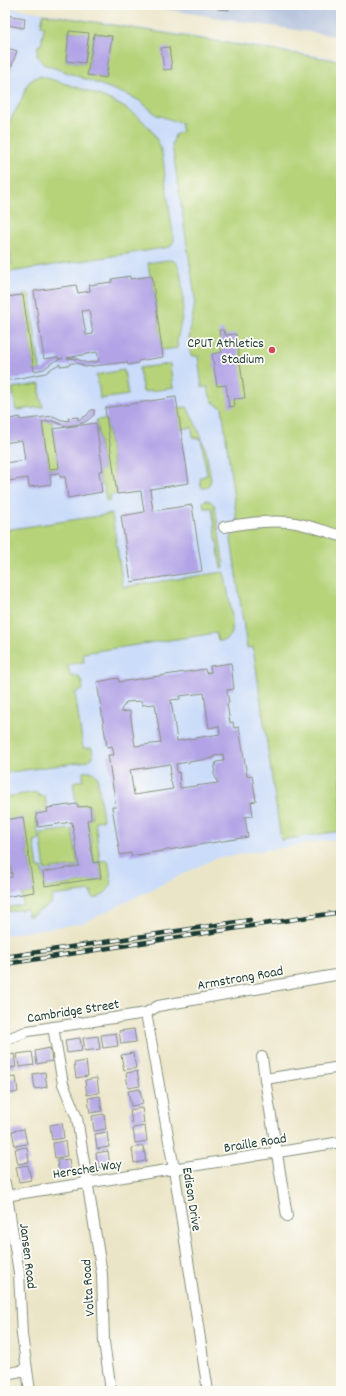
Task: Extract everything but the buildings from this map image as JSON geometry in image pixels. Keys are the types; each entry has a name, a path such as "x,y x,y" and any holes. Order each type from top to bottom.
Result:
{"street":[{"path":"224,527 264,522 289,522 317,528 341,536"},
{"name":"Armstrong Road","path":"146,1013 158,1006 341,974"},
{"name":"Cambridge Street","path":"5,1040 28,1031 146,1013"},
{"name":"Edison Drive","path":"146,1013 174,1169 208,1391"},
{"name":"Volta Road","path":"53,1027 63,1084 77,1118 102,1274 104,1342 111,1391"},
{"path":"262,1057 287,1216"},
{"path":"266,1079 341,1067"},
{"name":"Braille Road","path":"174,1169 341,1142"},
{"name":"Herschel Way","path":"6,1196 174,1169"},
{"name":"Jansen Road","path":"5,1183 19,1273 22,1335 30,1391"},
{"path":"5,1374 26,1370"}],"shaded area":[{"path":"138,5 341,5 341,37 264,25"},
{"path":"5,7 341,59 341,838 216,858 83,923 5,935"}],"green space":[{"path":"43,14 341,61 341,831 281,840 253,647 247,648 231,539 233,533 238,529 222,407 213,402 210,397 208,387 202,387 198,356 191,356 189,349 195,297 172,145 175,135 182,131 181,123 157,115 140,101 128,95 43,64 37,55 38,45 41,45 44,27 41,26","holes":["69,31 89,34 85,63 66,61","94,34 112,36 106,78 87,75"]},
{"path":"40,76 106,98 122,106 148,127 159,144 163,158 174,241 170,247 10,272 6,270 5,265 12,264 5,223 5,129 20,103 28,83"},
{"path":"168,260 174,261 179,268 183,293 183,308 177,348 162,350 152,277 150,277 148,263"},
{"path":"29,294 40,370 34,371 23,295"},
{"path":"170,364 173,388 143,392 139,368"},
{"path":"124,370 128,395 100,399 96,375"},
{"path":"40,384 40,396 43,407 16,410 12,388"},
{"path":"187,407 199,431 206,451 211,480 209,485 205,488 202,488 200,482 201,477 207,475 201,438 193,438 192,427 181,429 177,408"},
{"path":"106,419 117,494 110,495 110,501 106,501 104,485 101,485 99,471 103,470 96,420"},
{"path":"52,421 59,468 49,469 42,422"},
{"path":"205,500 210,501 215,506 224,568 221,569 212,508 204,508 203,502"},
{"path":"112,514 123,587 224,572 232,614 231,635 227,639 221,641 218,640 216,633 83,653 84,662 68,665 70,676 78,676 82,682 83,690 75,693 83,748 92,748 93,757 87,761 5,773 5,530"},
{"path":"90,771 97,776 103,820 95,821 100,861 108,860 111,878 109,888 102,896 95,899 92,896 91,891 52,896 51,904 30,916 28,916 26,909 5,912 5,908 23,905 22,894 34,892 23,818 5,820 5,797 37,792 39,796 45,796 47,811 35,813 39,840 34,841 38,868 42,868 45,888 102,879 99,862 94,862 88,820 92,819 90,805 78,806 78,803 76,803 73,782 83,780 83,772"},
{"path":"72,829 78,866 45,870 40,833"}],"railway":[{"path":"5,964 341,912"},
{"path":"5,957 250,920"}],"place":[{"name":"CPUT Athletics Stadium","path":"272,350"}]}
